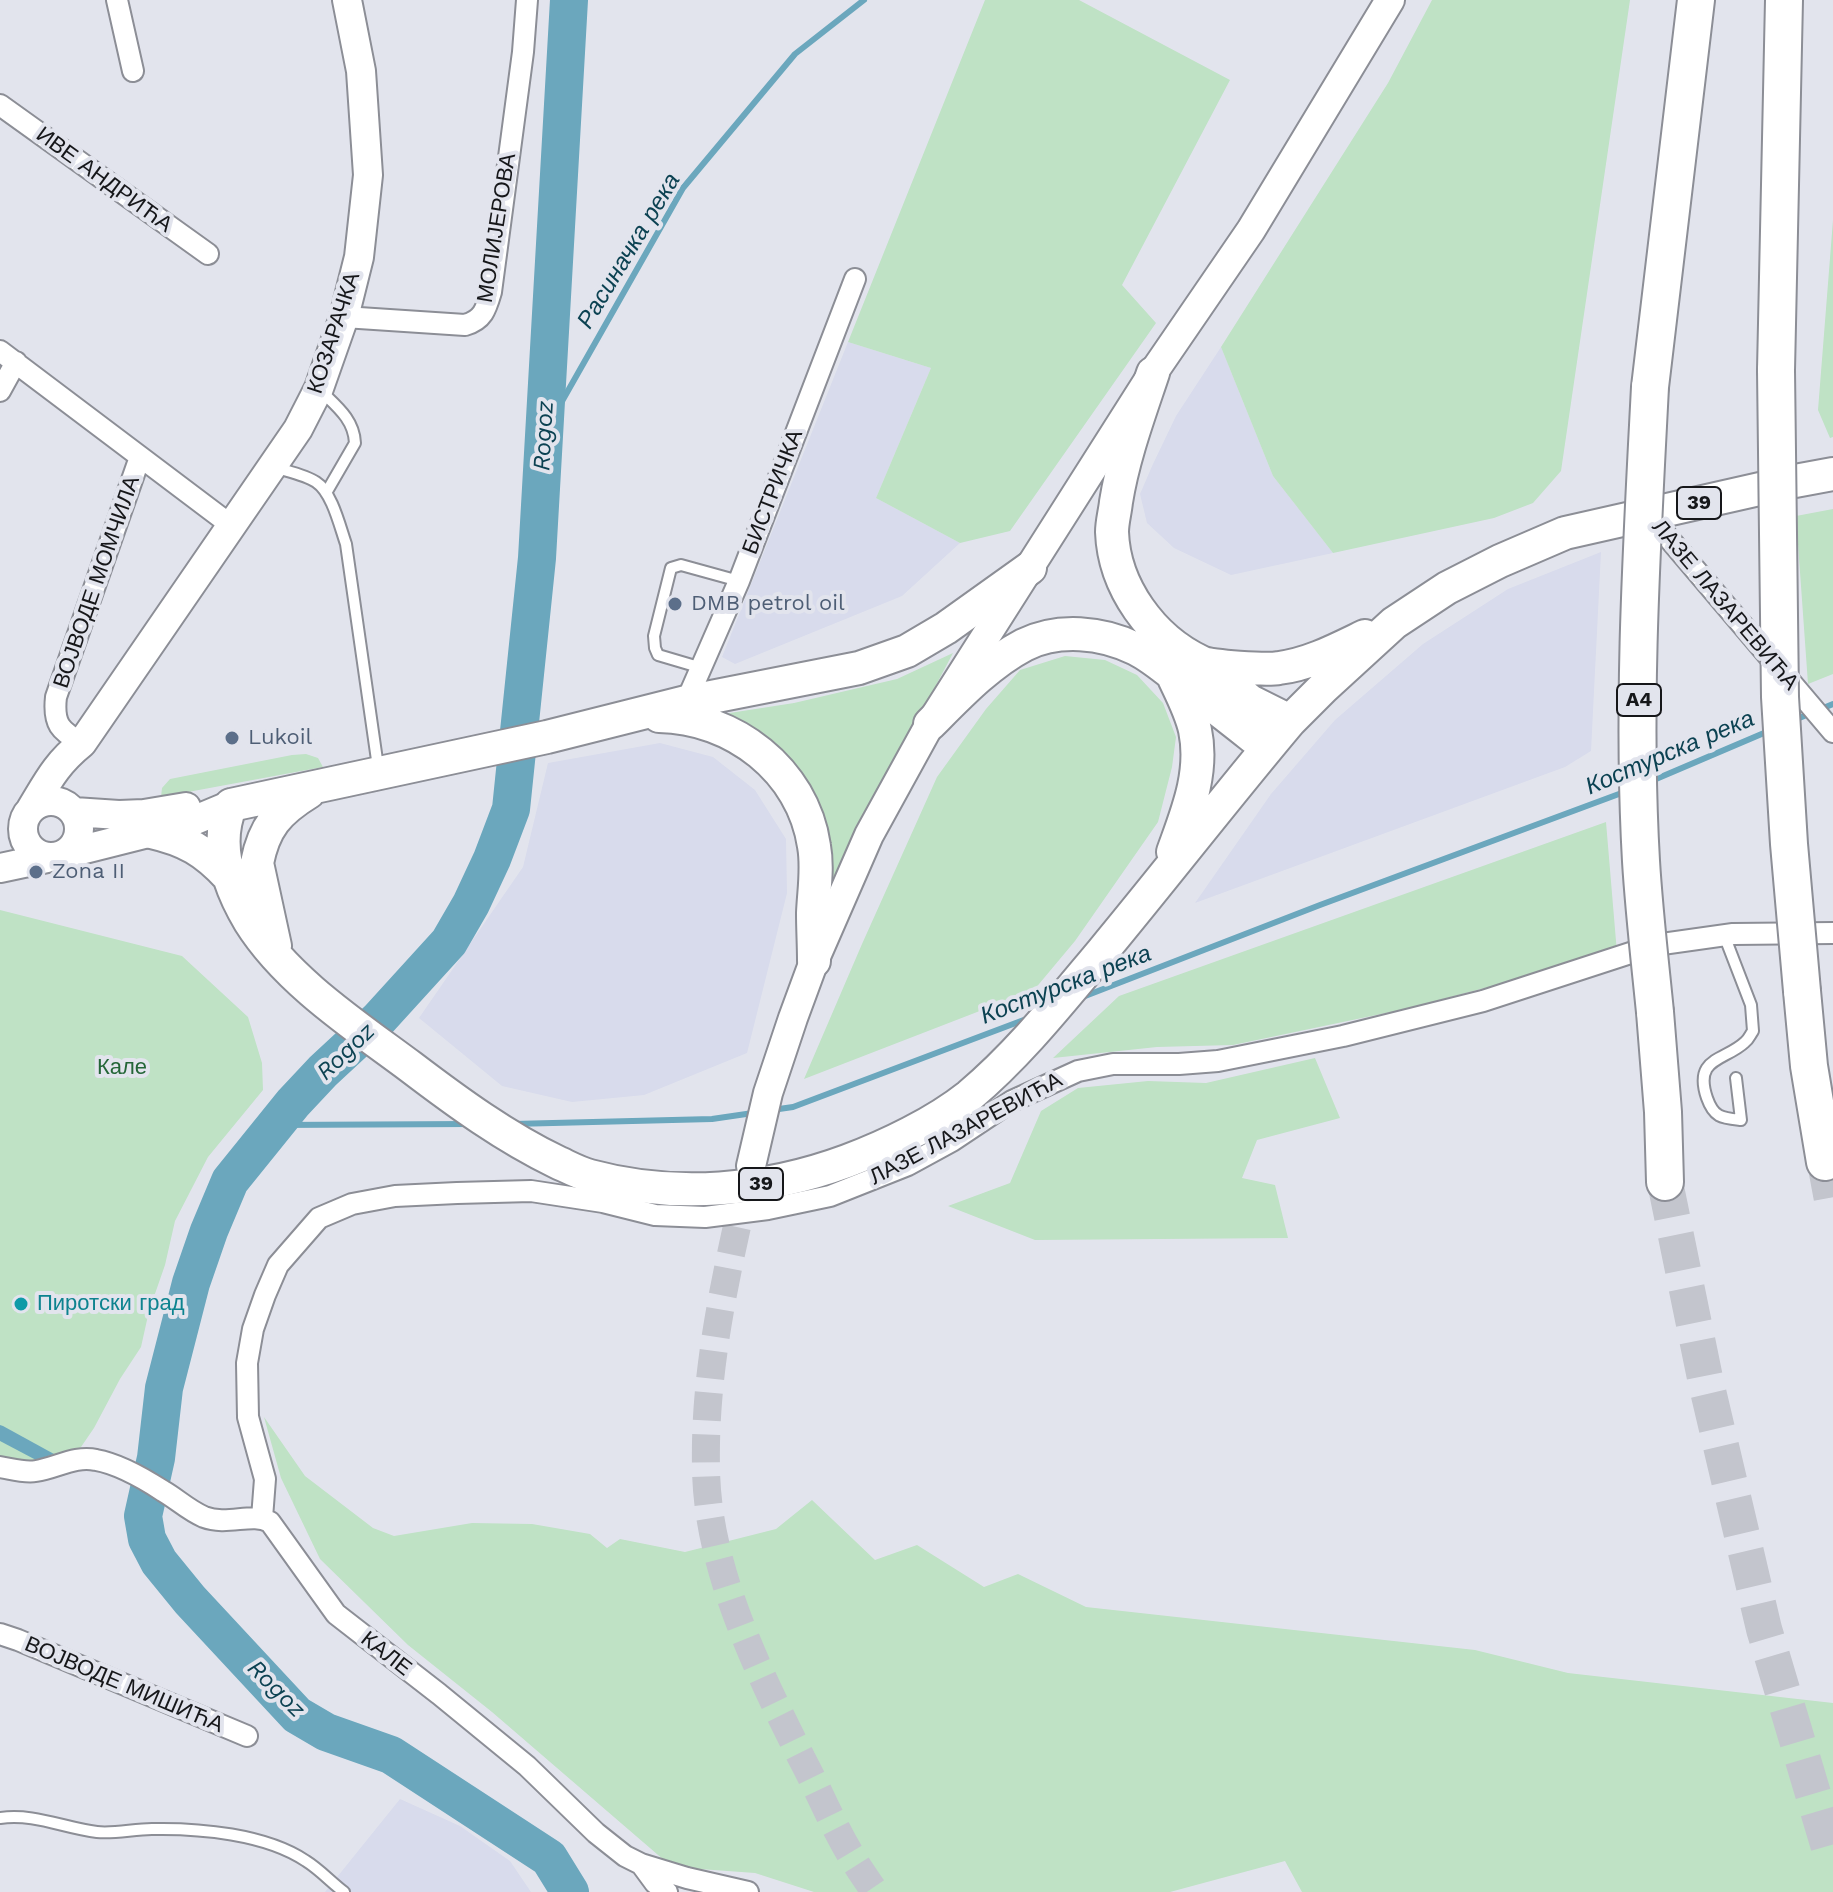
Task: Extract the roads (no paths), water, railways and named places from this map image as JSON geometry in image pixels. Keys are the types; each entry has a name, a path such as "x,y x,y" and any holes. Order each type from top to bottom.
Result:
{"highway":[{"name":"A4","path":"1665,1182 1663,1112 1641,860 1638,727 1640,572 1650,387 1696,0"},
{"path":"1784,0 1776,370 1780,697 1789,844 1809,1066 1825,1162"}],"main road":[{"name":"КОЗАРАЧКА","path":"28,812 52,773 82,743 232,526 298,429 319,388 344,317 359,257 368,175 361,71 347,0"},
{"path":"753,1156 768,1093 814,961 869,835 930,724 1153,373 1251,230 1390,0"},
{"path":"1153,373 1119,482 1112,530 1115,558 1127,591 1147,620 1178,649 1204,664 1250,701 1290,721"},
{"name":"39","path":"231,805 222,836 243,870 277,957 332,1007 440,1089 542,1155 585,1175 631,1186 677,1190 759,1184 848,1161 930,1121 967,1097 1038,1028 1290,721 1394,623 1447,588 1565,533 1833,474"},
{"path":"0,840 39,803 48,801 71,809 132,814 231,805 547,737 686,702 859,668 907,651 946,628 1030,568"},
{"path":"1204,664 1278,668 1322,657 1394,623"},
{"path":"930,724 1000,661 1025,645 1058,635 1079,633 1106,638 1136,649 1267,748"},
{"path":"1164,876 1192,800 1197,775 1195,731 1173,675"},
{"path":"632,716 680,716 713,726 739,738 779,768 796,792 814,844 817,873 813,912 814,961"},
{"name":"КОЗАРАЧКА","path":"71,809 67,794 82,743"},
{"path":"151,832 172,837 212,859 243,870 275,818 317,786"},
{"path":"0,868 188,823 231,805"},
{"path":"28,812 22,824 25,842 38,855 56,856 72,848 79,831 78,821 71,809"}],"street":[{"path":"117,0 133,71"},
{"name":"МОЛИЈЕРОВА","path":"344,317 465,325 477,320 486,310 523,52 527,0"},
{"name":"ИВЕ АНДРИЋА","path":"0,105 208,254"},
{"name":"БИСТРИЧКА","path":"686,702 739,581 855,279"},
{"path":"0,391 8,356 232,526"},
{"name":"ВОЈВОДЕ МОМЧИЛА","path":"82,743 67,735 59,726 55,713 56,697 140,457"},
{"name":"ЛАЗЕ ЛАЗАРЕВИЋА","path":"1649,515 1830,729"},
{"name":"ЛАЗЕ ЛАЗАРЕВИЋА","path":"262,1518 265,1479 248,1417 247,1363 253,1329 278,1265 319,1218 352,1204 395,1196 531,1191 603,1202 655,1215 705,1217 768,1209 830,1196 908,1165 952,1141 1012,1101 1078,1071 1113,1064 1218,1061 1343,1036 1483,1001 1655,945 1724,935 1833,933"},
{"path":"0,1467 38,1471 60,1463 95,1459 161,1489 186,1508 209,1518 225,1521 262,1518"},
{"name":"КАЛЕ","path":"262,1518 270,1522 336,1614 527,1766 596,1833 625,1856 641,1864 655,1883 667,1892"},
{"name":"ВОЈВОДЕ МИШИЋА","path":"0,1634 247,1736"},
{"path":"641,1864 748,1892"}],"lane":[{"path":"319,388 352,423 355,434 355,443 326,493"},
{"path":"273,466 317,482 326,493 346,544 379,773"},
{"path":"702,668 658,655 655,648 654,636 671,568 681,565 739,581"},
{"path":"1724,935 1751,1005 1753,1031 1745,1042 1717,1058 1705,1073 1704,1088 1711,1109 1721,1118 1741,1120 1736,1078"},
{"path":"0,1818 37,1818 99,1833 152,1829 257,1838 305,1860 344,1892"}],"water":[{"path":"0,1425 54,1454 36,1460 0,1441"}],"waterway":[{"name":"Rogoz","path":"569,0 537,558 511,809 492,859 449,942 378,1020 293,1103 230,1181 191,1283 164,1388 156,1458 143,1516 147,1539 159,1562 190,1600 297,1715 326,1732 391,1755 549,1858 570,1892"},
{"name":"Расиначка река","path":"544,433 683,188 795,54 864,0"},
{"name":"Костурска река","path":"1792,721 1833,704"},
{"name":"Костурска река","path":"1649,782 1771,730"},
{"name":"Костурска река","path":"1080,998 1627,791"},
{"name":"Костурска река","path":"772,1110 793,1107 1029,1018"},
{"name":"Костурска река","path":"513,1124 712,1119 753,1113"},
{"name":"Костурска река","path":"275,1125 470,1124"}],"tunnel":[{"path":"1825,1162 1833,1205"},
{"path":"1665,1182 1705,1378 1764,1629 1833,1861"},
{"path":"746,1186 724,1291 708,1397 706,1468 715,1543 738,1618 769,1690 839,1833 875,1892"}],"place":[{"name":"DMB petrol oil","path":"675,604"},
{"name":"Lukoil","path":"232,738"},
{"name":"Zona II","path":"36,872"},
{"name":"Пиротски град","path":"21,1304"}],"park label":[{"name":"Кале","path":"122,1068"}]}
